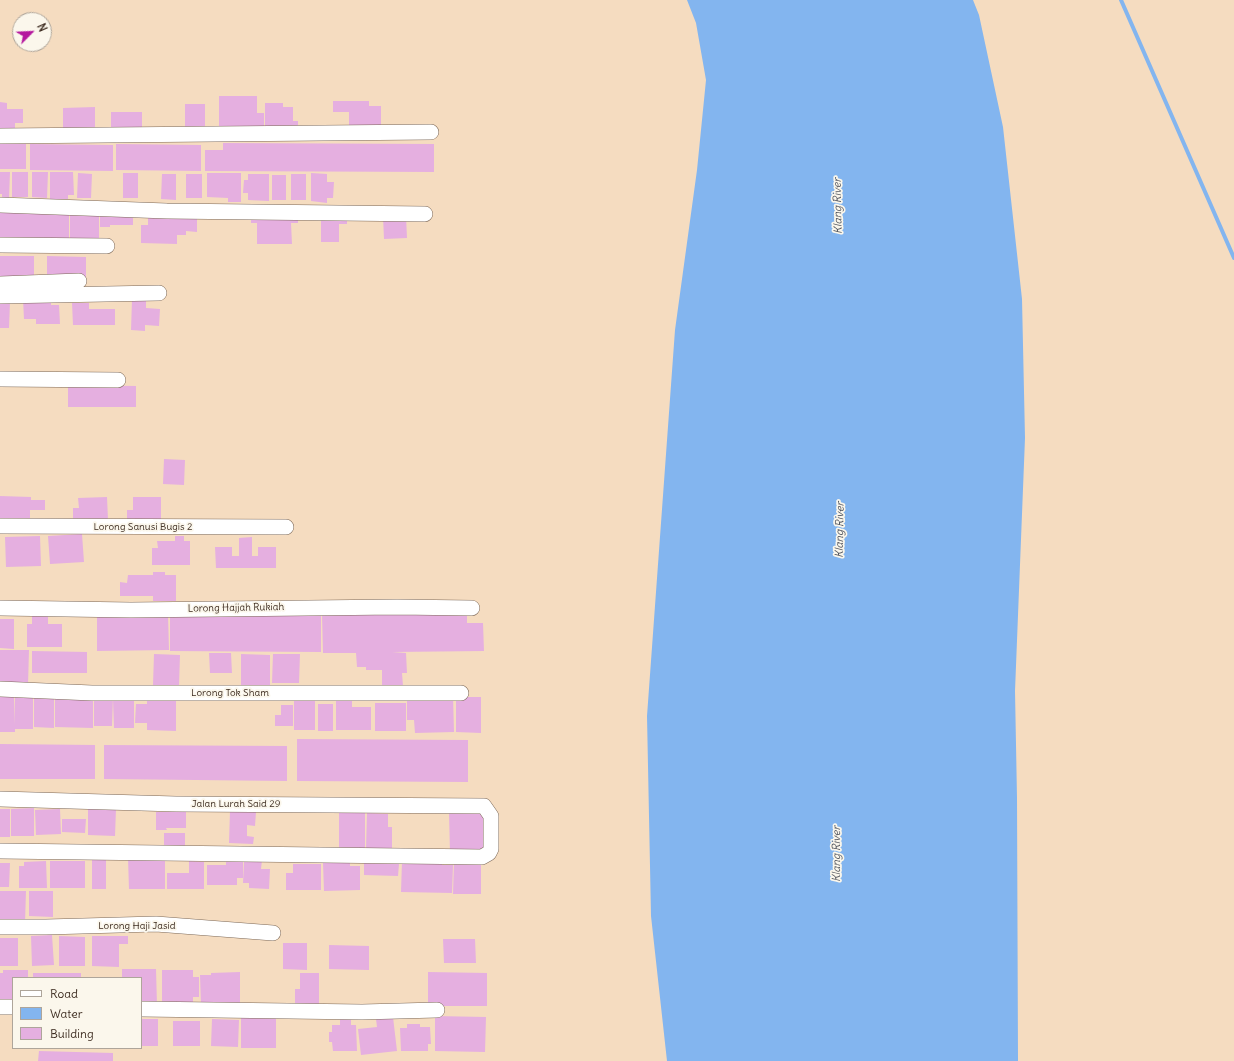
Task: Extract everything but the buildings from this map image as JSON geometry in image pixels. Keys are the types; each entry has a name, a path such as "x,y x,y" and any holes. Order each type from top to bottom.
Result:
{"street":[{"path":"0,136 431,132"},
{"path":"0,205 167,211 425,214"},
{"path":"0,245 107,246"},
{"path":"0,284 79,281"},
{"path":"0,296 159,293"},
{"path":"0,379 118,380"},
{"name":"Lorong Sanusi Bugis 2","path":"0,526 286,527"},
{"name":"Lorong Hajjah Rukiah","path":"0,608 131,610 397,606 472,608"},
{"name":"Lorong Tok Sham","path":"0,689 92,693 461,694"},
{"name":"Jalan Lurah Said 29","path":"0,799 168,804 473,805 484,806 491,816 491,849 482,857 0,851"},
{"name":"Lorong Haji Jasid","path":"0,927 156,924 273,933"},
{"path":"0,1007 12,1007"},
{"path":"142,1009 362,1012 436,1010"}],"water":[{"name":"Klang River","path":"687,0 973,0 979,15 1003,127 1022,299 1025,438 1015,691 1018,1061 667,1061 651,916 647,716 675,330 697,170 706,80 696,23"}],"waterway":[{"path":"1121,0 1234,258"}]}
